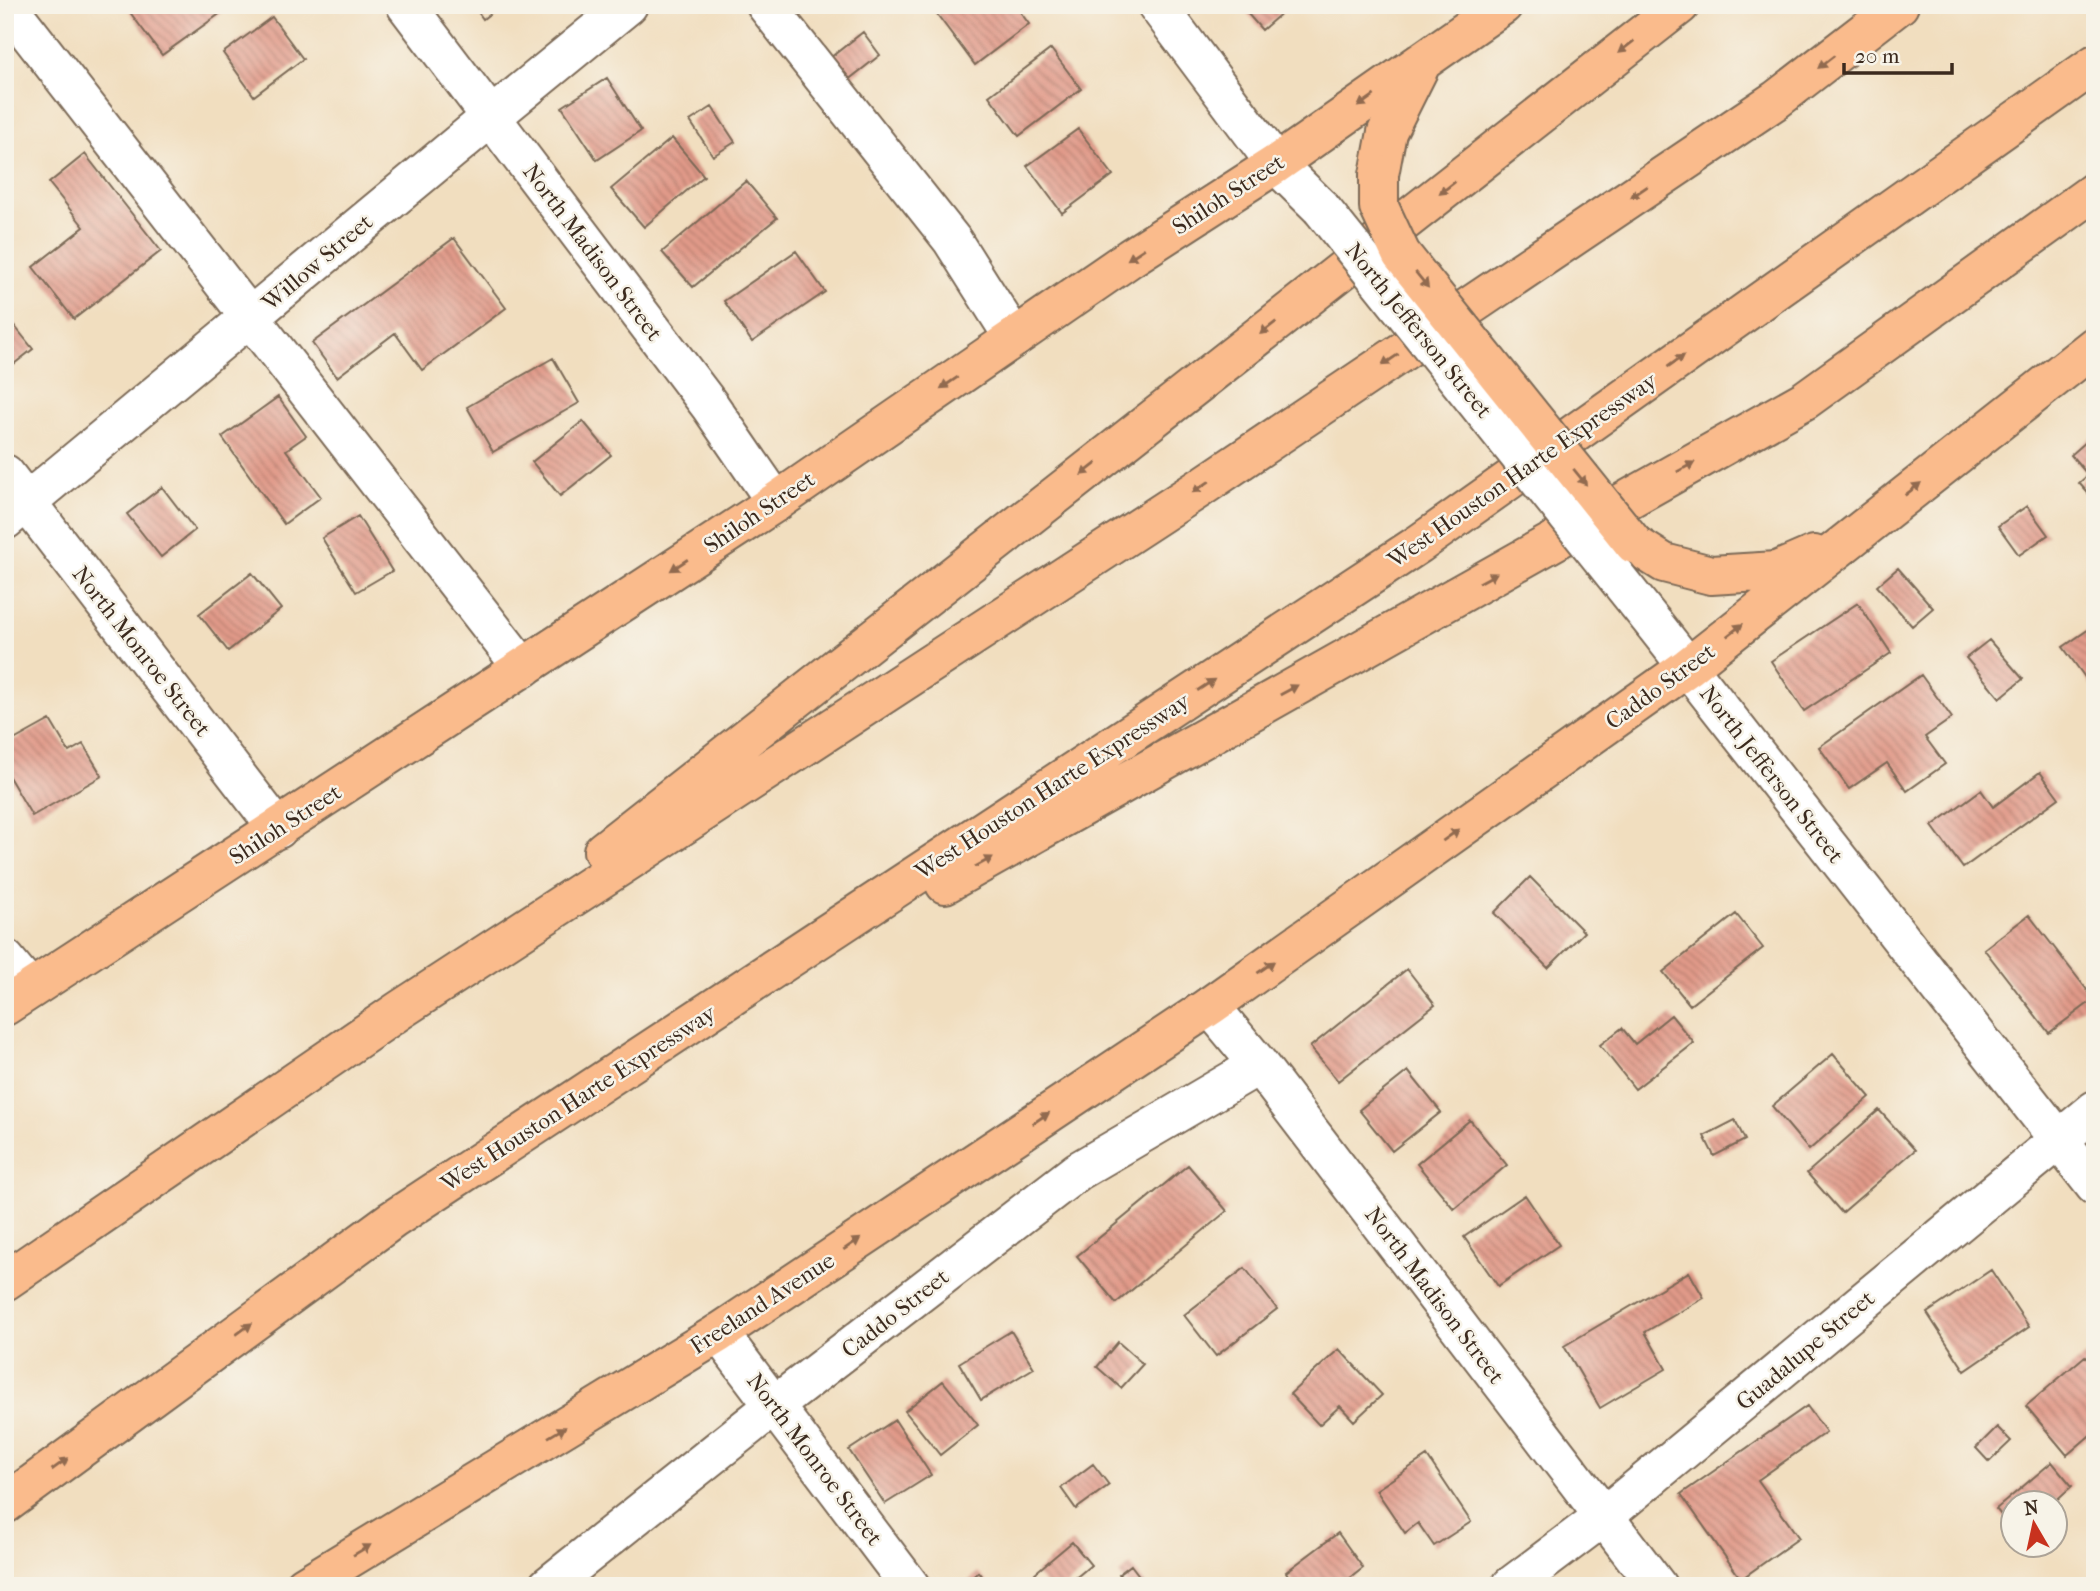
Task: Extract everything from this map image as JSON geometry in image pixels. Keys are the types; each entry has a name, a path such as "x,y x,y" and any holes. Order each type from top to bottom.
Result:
{"main road":[{"name":"Shiloh Street","path":"18,998 776,502 1130,258 1276,164 1503,5"},
{"path":"400,1010 1680,5"},
{"path":"5,1281 400,1010 1200,488 1764,108 1899,5"},
{"path":"1422,62 1387,132 1379,175 1379,207 1401,254 1634,544 1664,563 1711,575 1777,571 1848,541"},
{"name":"West Houston Harte Expressway","path":"5,1504 392,1220 1419,544 2095,64"},
{"path":"648,1052 1805,400 2095,191"},
{"name":"Caddo Street","path":"1210,1006 1688,667 2095,346"},
{"name":"Freeland Avenue","path":"304,1586 719,1333 1210,1006"}],"street":[{"path":"7,5 523,668"},
{"name":"North Madison Street","path":"406,5 710,406 776,502"},
{"name":"Willow Street","path":"13,499 250,318 628,5"},
{"path":"766,5 952,240 1014,338"},
{"name":"North Jefferson Street","path":"1157,5 1276,164 1321,208 1654,624 2095,1186"},
{"name":"North Monroe Street","path":"13,499 278,828"},
{"path":"5,959 18,998"},
{"name":"North Madison Street","path":"1210,1006 1259,1065 1657,1586"},
{"name":"Caddo Street","path":"548,1586 775,1405 1078,1171 1259,1065"},
{"name":"Guadalupe Street","path":"1511,1586 1604,1516 2095,1110"},
{"name":"North Monroe Street","path":"719,1333 910,1586"}],"building":[{"path":"137,5 232,5 162,55 129,11"},
{"path":"473,5 501,5 483,19"},
{"path":"945,5 1015,5 1029,24 975,65 936,13"},
{"path":"1240,5 1291,5 1262,30"},
{"path":"272,17 303,59 254,96 223,53"},
{"path":"863,32 880,55 843,84 825,62"},
{"path":"1051,49 1081,89 1019,136 989,96"},
{"path":"607,78 641,131 597,160 562,107"},
{"path":"712,107 735,142 713,156 690,121"},
{"path":"1078,129 1113,175 1062,213 1027,166"},
{"path":"672,138 704,176 644,227 611,189"},
{"path":"85,154 161,251 74,319 33,267 84,227 49,183"},
{"path":"746,181 777,218 693,287 662,252"},
{"path":"454,238 506,308 422,370 395,333 337,377 312,343"},
{"path":"796,251 825,292 752,342 724,301"},
{"path":"5,314 33,349 5,371"},
{"path":"553,358 579,403 493,452 467,407"},
{"path":"278,397 306,436 286,450 321,497 284,524 222,437"},
{"path":"583,421 611,455 560,496 532,462"},
{"path":"2095,434 2095,501 2079,483 2088,475 2071,455"},
{"path":"162,487 195,530 161,557 127,514"},
{"path":"2027,506 2048,535 2019,555 1998,526"},
{"path":"358,516 392,571 356,592 322,538"},
{"path":"1898,568 1933,608 1912,626 1877,586"},
{"path":"252,573 281,609 228,651 199,614"},
{"path":"1858,603 1891,653 1804,711 1771,661"},
{"path":"2095,625 2095,691 2063,647"},
{"path":"1989,640 2023,679 2000,698 1966,658"},
{"path":"1921,675 1952,718 1925,737 1945,764 1907,791 1887,763 1849,789 1819,747"},
{"path":"50,720 69,752 83,744 102,776 32,816 5,770 5,745"},
{"path":"2040,772 2059,798 1963,868 1932,826 1981,790 1993,807"},
{"path":"1530,877 1584,932 1548,968 1494,913"},
{"path":"1736,914 1763,948 1690,1005 1663,972"},
{"path":"2029,915 2094,999 2049,1033 1984,949"},
{"path":"1407,969 1435,1005 1338,1081 1310,1047"},
{"path":"1671,1015 1694,1043 1635,1089 1600,1045 1622,1028 1635,1044"},
{"path":"1833,1054 1870,1097 1809,1150 1772,1106"},
{"path":"1408,1071 1441,1112 1392,1151 1359,1110"},
{"path":"1879,1110 1915,1150 1842,1213 1807,1173"},
{"path":"1470,1120 1507,1165 1454,1209 1417,1164"},
{"path":"1735,1120 1745,1140 1714,1156 1704,1136"},
{"path":"1188,1165 1227,1211 1116,1303 1077,1256"},
{"path":"1525,1195 1559,1245 1498,1286 1464,1237"},
{"path":"1245,1268 1277,1309 1216,1356 1184,1315"},
{"path":"1991,1270 2029,1327 1965,1371 1927,1313"},
{"path":"1689,1272 1704,1298 1645,1332 1666,1369 1600,1408 1564,1346"},
{"path":"1011,1331 1034,1368 981,1400 959,1363"},
{"path":"1118,1342 1143,1364 1121,1388 1097,1367"},
{"path":"1339,1349 1382,1395 1354,1421 1340,1406 1319,1425 1290,1394"},
{"path":"2085,1356 2095,1366 2095,1431 2067,1455 2026,1406"},
{"path":"943,1381 978,1425 940,1455 905,1411"},
{"path":"1807,1406 1826,1432 1758,1480 1799,1538 1741,1579 1681,1494"},
{"path":"895,1420 931,1475 885,1504 849,1450"},
{"path":"1997,1427 2011,1441 1989,1462 1976,1448"},
{"path":"1427,1456 1471,1522 1434,1546 1418,1523 1405,1533 1376,1490"},
{"path":"2052,1462 2072,1486 2068,1490 2019,1490"},
{"path":"1093,1464 1109,1485 1076,1509 1061,1488"},
{"path":"1338,1533 1363,1568 1340,1586 1295,1586 1286,1572"},
{"path":"1072,1542 1091,1565 1066,1586 1046,1586 1035,1573"},
{"path":"1131,1565 1147,1586 1127,1586 1119,1574"},
{"path":"978,1572 990,1586 963,1586"}]}
